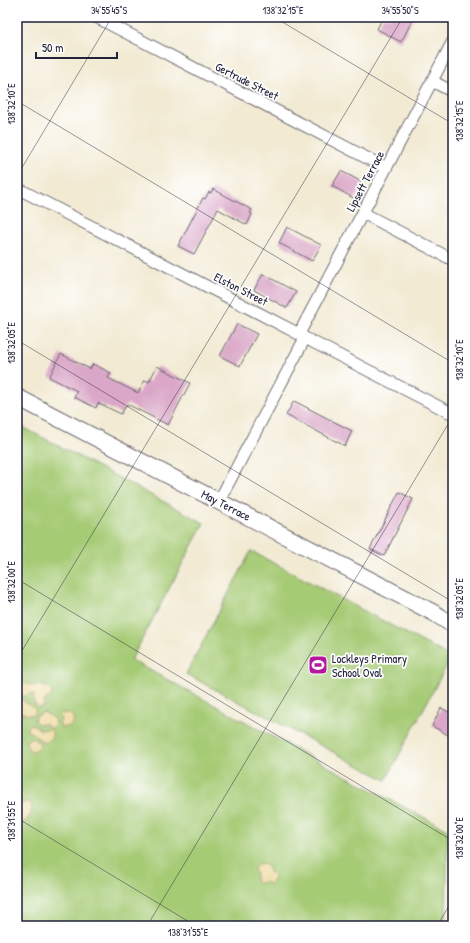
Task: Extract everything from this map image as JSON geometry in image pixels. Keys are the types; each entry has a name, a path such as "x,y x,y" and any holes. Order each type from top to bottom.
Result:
{"street":[{"name":"Gertrude Street","path":"96,17 386,168"},
{"name":"Lipsett Terrace","path":"219,502 363,213 453,41"},
{"path":"432,81 453,92"},
{"name":"Elston Street","path":"17,188 453,414"},
{"path":"363,213 453,260"},
{"name":"May Terrace","path":"17,397 434,613 453,625"},
{"name":"May Terrace","path":"434,613 453,619"}],"green space":[{"path":"17,424 204,523 131,660 448,830 446,913 444,926 17,926"},
{"name":"Lockleys Primary School Oval","path":"251,551 451,657 386,780 186,674"}],"sand":[{"path":"25,683 44,686 51,691 52,695 46,699 43,707 37,707 34,701 34,694 31,693 27,696 21,696 19,694 19,688"},
{"path":"21,699 33,707 36,711 33,715 17,712 17,700"},
{"path":"44,712 54,719 55,725 52,728 48,727 46,724 35,722 34,720 35,717"},
{"path":"64,713 71,715 74,721 70,726 62,728 59,724 61,719 59,716"},
{"path":"30,724 41,730 50,730 52,732 52,736 50,740 46,743 33,733 28,732 27,729"},
{"path":"30,738 40,743 38,748 30,751 26,741"},
{"path":"28,802 32,806 31,814 26,821 17,825 17,804"},
{"path":"262,863 267,865 269,872 274,875 274,879 270,884 264,882 258,883 255,880 255,867"}],"building":[{"path":"383,17 414,17 401,42 377,29"},
{"path":"341,171 364,183 355,199 332,186"},
{"path":"213,189 252,210 250,213 252,214 247,225 218,209 194,254 178,246 203,198 205,199 209,192 211,193"},
{"path":"287,227 321,245 312,261 279,243"},
{"path":"263,274 296,292 287,308 254,290"},
{"path":"237,324 257,334 240,366 220,356"},
{"path":"61,354 90,369 93,364 111,373 108,378 138,393 145,380 149,382 157,366 190,383 168,425 127,404 121,414 98,403 96,408 74,397 77,391 49,377"},
{"path":"294,401 352,431 345,446 286,415"},
{"path":"399,492 413,499 384,556 370,549"},
{"path":"441,708 453,714 453,729 450,736 432,726"}],"place":[{"name":"Lockleys Primary School Oval","path":"318,665"}]}
